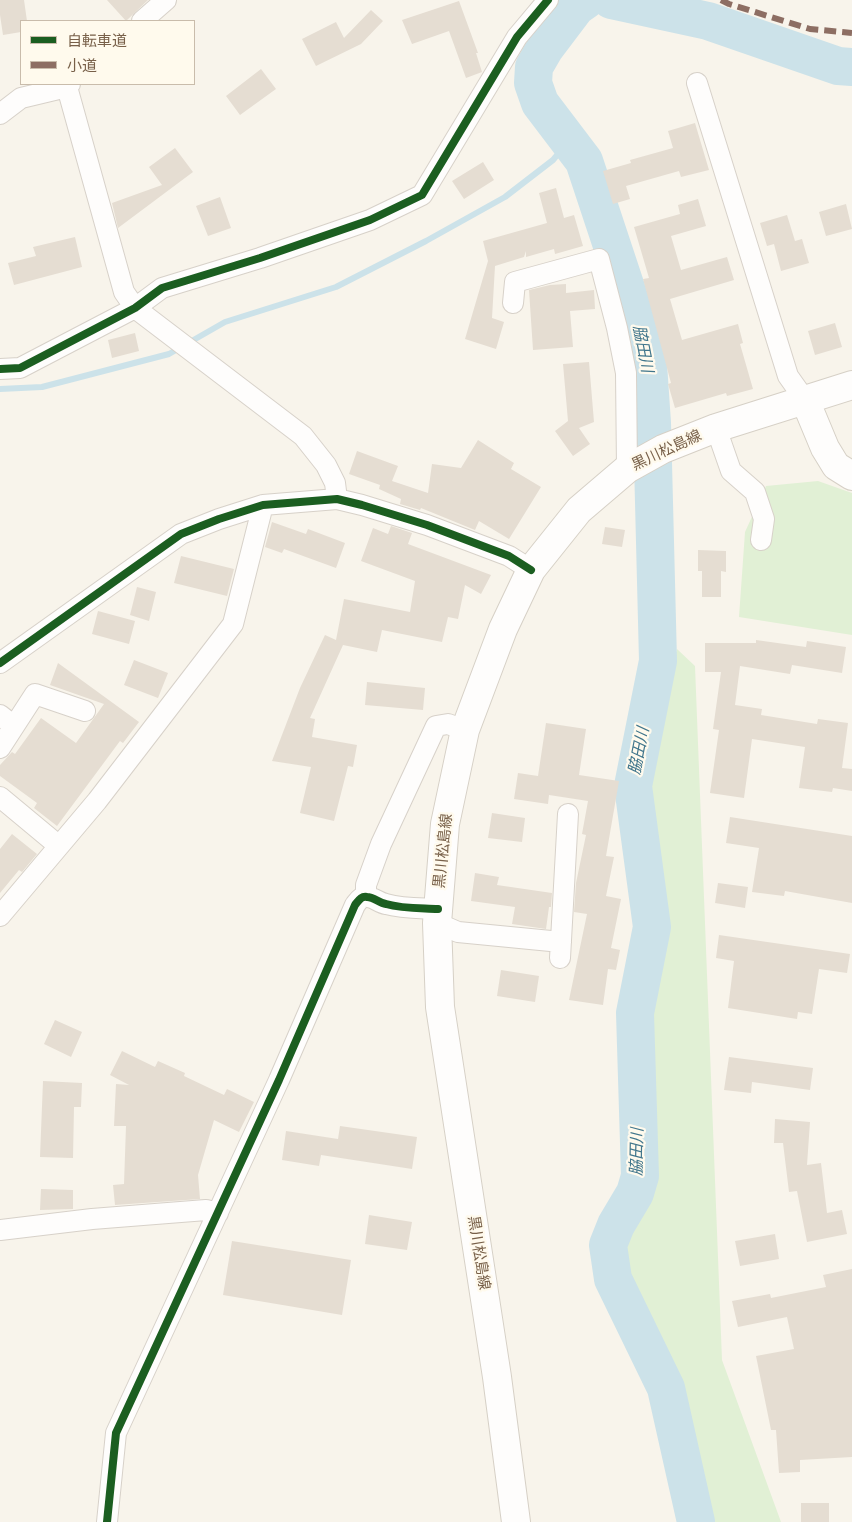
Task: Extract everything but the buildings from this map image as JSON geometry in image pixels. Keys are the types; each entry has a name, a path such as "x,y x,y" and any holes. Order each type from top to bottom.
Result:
{"main road":[{"name":"黒川松島線","path":"516,1522 497,1377 440,1007 438,916 445,824 465,730 503,629 531,570 579,510 627,469 663,449 716,428 852,385"},
{"path":"805,400 825,448 836,466 852,476"}],"street":[{"path":"143,20 166,0"},
{"path":"0,369 20,368 135,308 162,288 260,258 361,223 422,195 517,37 548,0"},
{"path":"698,83 788,376 805,400"},
{"path":"0,114 21,98 69,85 124,292 135,308 303,436 326,465 335,482 337,499"},
{"path":"513,303 515,282 599,259 626,372 627,469"},
{"path":"716,428 731,471 755,492 764,519 761,540"},
{"path":"0,663 181,534 218,519 264,505 337,499 426,525 509,556 531,570"},
{"path":"0,916 97,801 233,624 264,505"},
{"path":"0,748 7,721 35,694 85,711"},
{"path":"366,896 366,885 381,844 436,726 448,724 465,730"},
{"path":"0,796 59,846"},
{"path":"107,1522 116,1433 218,1213 355,905 360,898 366,896 384,904 438,916 458,932 560,950 568,814"},
{"path":"0,1230 92,1219 206,1210 218,1213"}],"green space":[{"path":"818,481 852,493 852,635 739,617 745,532 766,486"},
{"path":"677,649 695,666 722,1360 781,1522 703,1522 672,1385 613,1253 645,1185 640,788"}],"waterway":[{"name":"脇田川","path":"586,0 576,7 545,48 534,67 533,83 540,103 584,161 635,315 648,364 652,423 658,661 633,786 652,927 635,1013 640,1176 635,1193 616,1225 608,1245 613,1279 666,1388 696,1522"},
{"name":"脇田川","path":"611,0 708,21 838,66 852,67"},
{"path":"0,389 42,387 169,354 225,322 336,287 426,241 505,197 553,160 568,142"}],"marked path":[{"path":"721,0 810,29 852,33"}],"cycle path":[{"path":"0,369 20,368 135,308 162,288 260,258 370,220 422,195 517,37 548,0"},
{"path":"0,663 181,534 263,505 337,499 362,505 427,525 509,556 531,570"},
{"path":"107,1522 116,1433 279,1080 355,905 360,899 365,897 399,907 438,909"}]}
